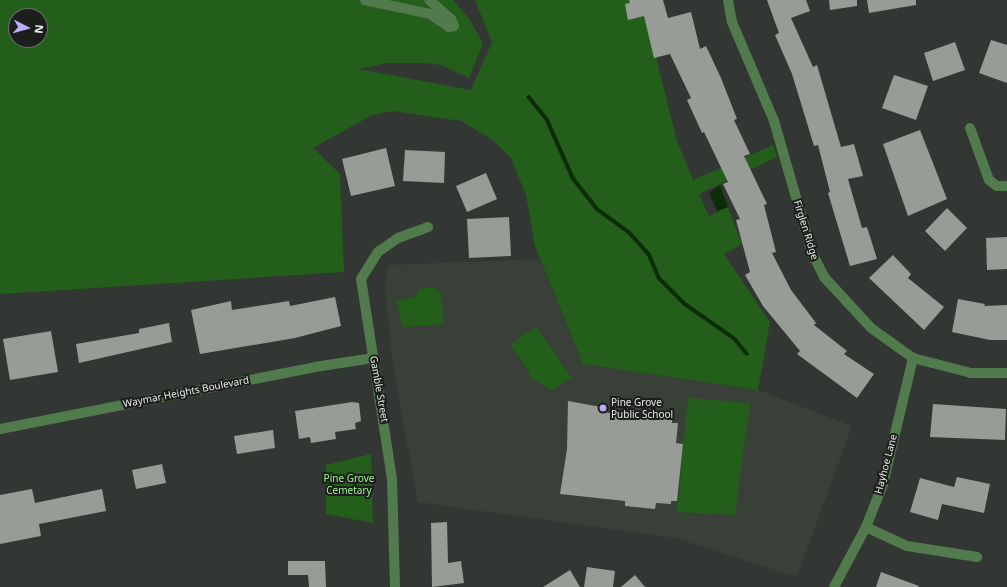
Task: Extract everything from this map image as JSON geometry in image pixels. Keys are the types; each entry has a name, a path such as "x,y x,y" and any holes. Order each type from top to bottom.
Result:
{"street":[{"path":"365,0 430,14 449,27 454,26 429,0"},
{"name":"Firglen Ridge","path":"728,0 732,22 774,121 817,267 835,292 871,328 913,358 971,373 1007,373"},
{"path":"970,128 989,180 998,186 1007,186"},
{"name":"Gamble Street","path":"395,587 392,479 361,279 378,252 398,238 428,227"},
{"name":"Waymar Heights Boulevard","path":"0,429 316,367 373,358"},
{"name":"Hayhoe Lane","path":"834,587 866,527 883,484 913,358"},
{"path":"866,527 907,546 977,557"}],"shaded area":[{"path":"720,185 728,207 717,211 709,193"},
{"name":"Pine Grove Public School","path":"540,259 583,364 758,390 852,426 797,577 675,538 418,502 393,366 385,290 386,270 389,265"}],"green space":[{"path":"0,0 453,0 470,20 483,43 469,78 441,65 423,63 387,63 359,69 471,90 492,42 475,0 642,0 677,141 693,180 773,145 777,157 699,194 709,216 728,207 742,244 724,254 770,322 758,390 583,364 535,246 526,195 511,158 493,140 461,121 393,111 372,115 313,148 340,174 344,272 0,294"},
{"path":"434,287 441,294 444,324 402,327 397,301 416,297 419,289"},
{"path":"536,326 572,378 551,390 529,377 530,373 510,345"},
{"path":"688,398 750,403 735,515 677,512"},
{"name":"Pine Grove Cemetary","path":"371,454 373,523 326,514 326,465"}],"building":[{"path":"629,0 663,0 668,18 691,12 700,49 706,46 721,78 737,119 734,120 750,154 744,156 767,204 764,205 776,252 772,253 791,290 816,323 814,325 847,351 844,354 874,374 857,398 797,354 800,351 763,306 745,275 750,272 736,220 740,219 723,184 728,182 704,132 702,133 687,100 691,98 670,54 654,58 644,16 628,20 625,4 630,3"},
{"path":"767,0 806,0 810,11 791,18 813,67 817,65 841,147 854,144 863,176 848,179 862,228 867,227 877,259 850,266 828,193 830,192 818,145 814,146 792,74 775,35 779,33"},
{"path":"829,0 857,0 857,6 830,10"},
{"path":"867,0 916,0 916,5 869,13"},
{"path":"991,40 1007,45 1007,83 979,73"},
{"path":"955,42 965,70 933,81 924,53"},
{"path":"894,75 928,86 916,120 882,108"},
{"path":"920,130 947,199 908,216 883,144"},
{"path":"386,148 395,186 351,196 342,159"},
{"path":"405,150 445,152 444,183 403,181"},
{"path":"486,173 497,199 467,212 456,186"},
{"path":"947,208 967,228 945,251 925,231"},
{"path":"509,217 511,256 469,258 467,219"},
{"path":"1007,237 1007,269 987,270 986,238"},
{"path":"893,255 911,274 908,278 944,307 924,330 869,278"},
{"path":"335,297 341,326 295,338 200,354 191,310 231,301 232,310 289,301 290,306"},
{"path":"958,299 985,304 984,306 1007,305 1007,340 990,340 952,332"},
{"path":"169,323 172,342 79,363 76,344 139,333 139,329"},
{"path":"51,331 58,372 10,380 3,339"},
{"path":"568,401 601,407 600,412 672,419 672,423 678,423 676,443 683,444 677,501 671,501 671,504 656,503 655,509 625,506 625,501 560,494 567,449"},
{"path":"352,402 359,403 361,421 355,423 356,429 335,432 336,439 311,443 310,437 299,439 295,411"},
{"path":"933,404 1006,409 1005,440 930,437"},
{"path":"273,430 275,448 237,454 234,436"},
{"path":"162,464 166,483 136,489 132,470"},
{"path":"957,477 990,484 984,513 942,504 938,520 910,512 920,478 954,487"},
{"path":"32,489 35,503 102,489 106,511 39,524 41,536 0,544 0,495"},
{"path":"447,522 448,563 461,561 464,583 432,587 431,523"},
{"path":"288,561 325,561 326,587 309,587 308,575 288,575"},
{"path":"587,567 615,571 613,587 584,587"},
{"path":"570,570 580,587 543,587"},
{"path":"881,572 919,586 876,587"},
{"path":"635,575 645,587 621,587"}],"waterway":[{"path":"529,97 547,119 573,178 597,209 629,232 649,254 659,278 685,304 735,339 747,354"}],"place":[{"name":"Pine Grove Public School","path":"603,408"}]}
